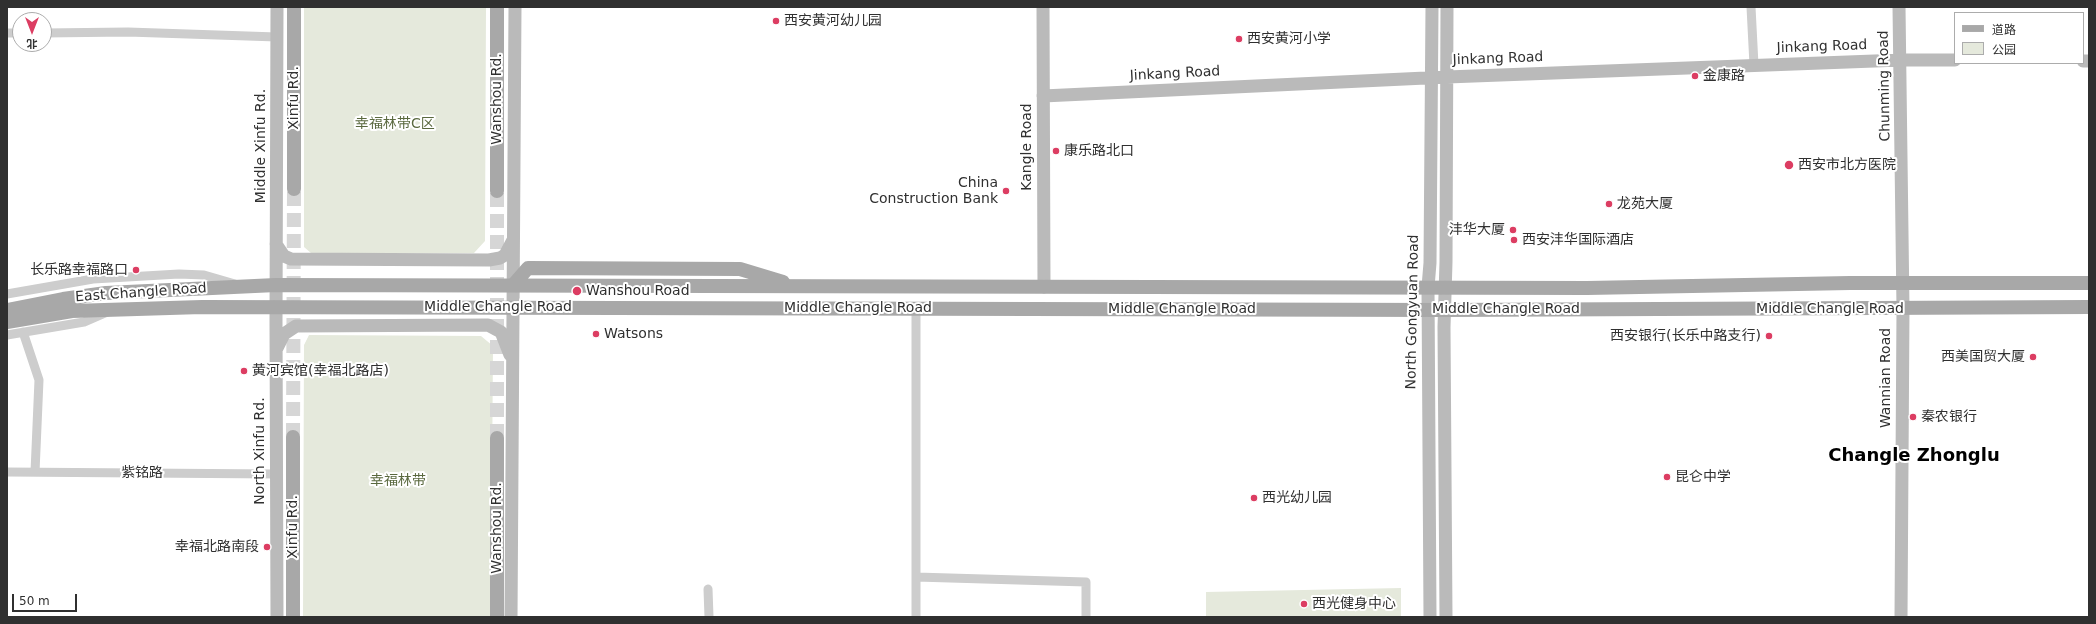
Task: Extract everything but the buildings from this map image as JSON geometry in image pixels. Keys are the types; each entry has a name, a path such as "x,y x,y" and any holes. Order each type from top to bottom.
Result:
{"main road":[{"name":"Middle Xinfu Rd.","path":"276,285 277,7"},
{"name":"Xinfu Rd.","path":"294,7 294,189"},
{"name":"Wanshou Rd.","path":"497,7 497,192"},
{"path":"512,617 515,7"},
{"name":"Kangle Road","path":"1043,7 1044,287"},
{"name":"North Gongyuan Road","path":"1430,617 1428,288 1432,7"},
{"path":"1446,617 1444,310 1447,7"},
{"name":"Chunming Road","path":"1899,7 1901,60 1903,284"},
{"name":"Jinkang Road","path":"1043,96 1447,77 1901,60 1954,60"},
{"path":"276,244 284,256 291,259 489,260 500,258 505,255 514,236"},
{"name":"Middle Changle Road","path":"276,285 514,284 1587,288 2089,283"},
{"name":"Wannian Road","path":"1901,617 1903,284"},
{"name":"East Changle Road","path":"7,310 63,299 106,293 276,285"},
{"name":"North Xinfu Rd.","path":"276,285 277,617"},
{"path":"853,286 853,308"},
{"name":"East Changle Road","path":"7,322 72,311 110,311 164,307 276,308"},
{"name":"Middle Changle Road","path":"276,308 916,307 1444,310 2089,308"},
{"path":"276,352 284,334 296,326 488,325 501,332 514,370"},
{"name":"Xinfu Rd.","path":"293,438 293,617"},
{"name":"Wanshou Rd.","path":"497,438 497,617"}],"street":[{"path":"1750,7 1754,65"},
{"path":"52,33 128,32 277,37"},
{"path":"7,294 93,279 179,274 204,274 242,286"},
{"path":"916,307 916,617"},
{"path":"7,335 84,322 110,311"},
{"path":"23,332 39,380 35,472"},
{"name":"紫铭路","path":"7,472 277,474"},
{"path":"916,577 1086,582 1086,617"},
{"path":"708,589 709,617"}],"green space":[{"name":"幸福林带C区","path":"304,7 486,7 485,241 474,253 311,253 304,247"},
{"name":"幸福林带","path":"309,335 481,336 493,346 491,617 303,617 304,345"},
{"name":"西光健身中心","path":"1401,588 1401,617 1206,617 1206,592"}],"tunnel":[{"path":"293,437 294,189"},
{"path":"497,191 497,438"}],"place":[{"name":"西安黄河幼儿园","path":"776,21"},
{"name":"西安黄河小学","path":"1239,39"},
{"name":"金康路","path":"1695,76"},
{"name":"康乐路北口","path":"1056,151"},
{"name":"西安市北方医院","path":"1789,165"},
{"name":"China Construction Bank","path":"1006,191"},
{"name":"龙苑大厦","path":"1609,204"},
{"name":"沣华大厦","path":"1513,230"},
{"name":"西安沣华国际酒店","path":"1514,240"},
{"name":"长乐路幸福路口","path":"136,270"},
{"name":"Wanshou Road","path":"577,291"},
{"name":"Watsons","path":"596,334"},
{"name":"西安银行(长乐中路支行)","path":"1769,336"},
{"name":"西美国贸大厦","path":"2033,357"},
{"name":"黄河宾馆(幸福北路店)","path":"244,371"},
{"name":"秦农银行","path":"1913,417"},
{"name":"昆仑中学","path":"1667,477"},
{"name":"西光幼儿园","path":"1254,498"},
{"name":"幸福北路南段","path":"267,547"},
{"name":"西光健身中心","path":"1304,604"}],"district":[{"name":"Changle Zhonglu","path":"1914,456"}]}
